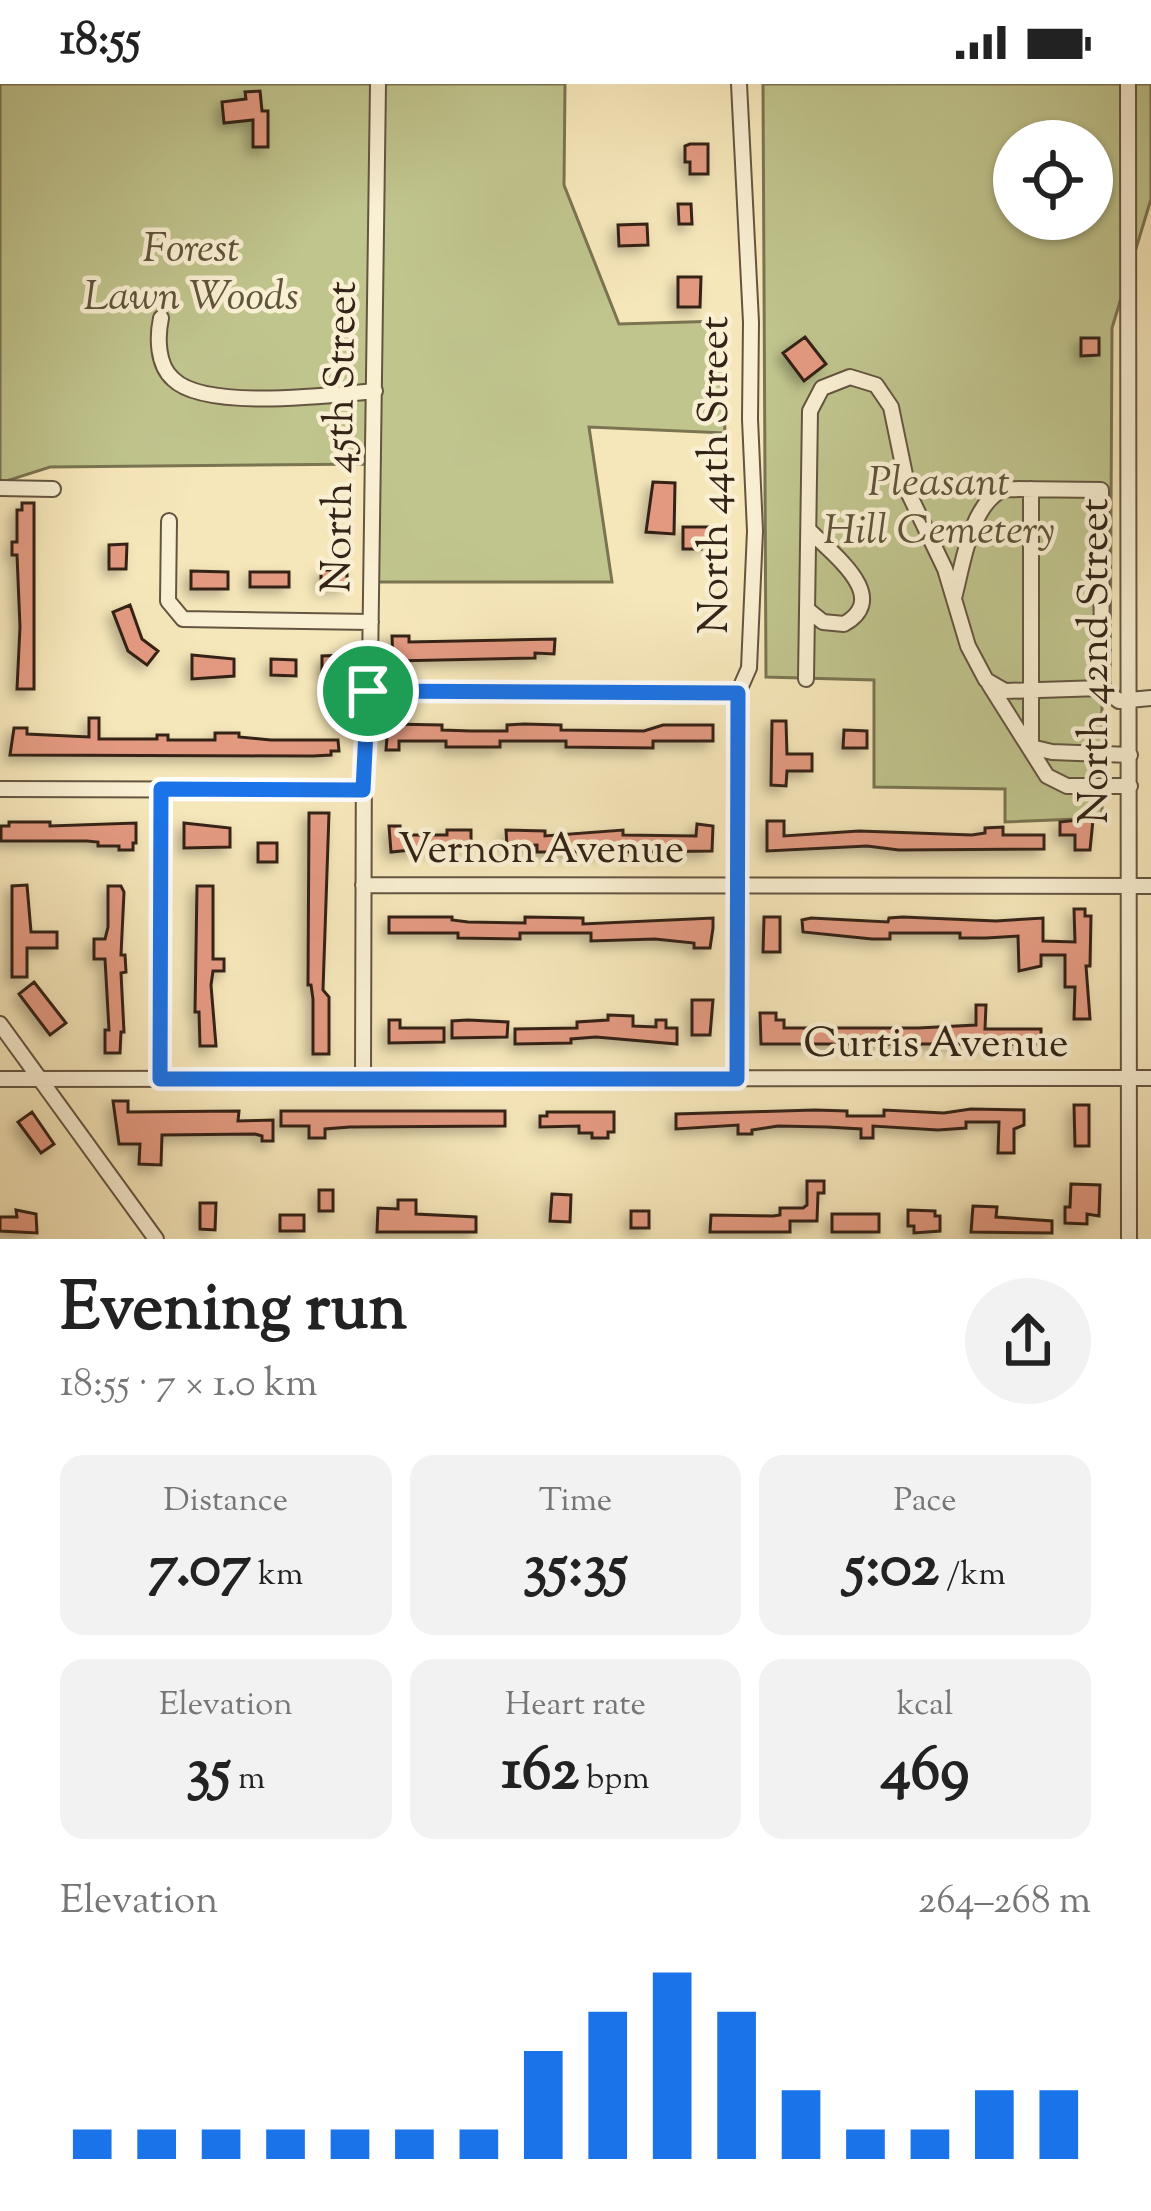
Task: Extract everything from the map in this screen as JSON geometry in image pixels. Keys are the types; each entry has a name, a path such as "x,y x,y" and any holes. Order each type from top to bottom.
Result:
{"street":[{"name":"North 45th Street","path":"363,1078 363,790 371,622 379,84"},
{"name":"North 44th Street","path":"737,1079 738,693 749,668 755,531 739,84"},
{"name":"North 42nd Street","path":"1128,84 1129,1239"},
{"path":"1130,313 1151,313"},
{"path":"161,317 160,351 165,369 191,391 236,396 375,391"},
{"path":"806,680 811,405 822,388 850,377 867,380 884,393 891,406 910,494 945,569 968,646 1047,776 1067,786 1130,786"},
{"path":"0,488 53,489"},
{"path":"954,598 987,502 1004,489 1101,490 1102,688"},
{"path":"1031,489 1031,747"},
{"path":"169,520 167,590 174,611 191,621 371,622"},
{"path":"808,610 828,624 844,624 858,614 864,601 857,580 809,530"},
{"path":"1131,553 1151,553"},
{"path":"986,680 1005,691 1102,688 1119,701 1151,698"},
{"path":"368,691 738,693"},
{"path":"1031,747 1130,755"},
{"path":"0,789 363,790"},
{"path":"160,1079 161,789"},
{"name":"Vernon Avenue","path":"363,885 1151,886"},
{"path":"0,1024 156,1239"},
{"name":"Curtis Avenue","path":"0,1078 1151,1078"}],"green space":[{"name":"Forest Lawn Woods","path":"0,84 565,84 564,185 619,324 721,321 725,433 589,427 612,582 371,582 373,464 50,467 0,483"},
{"name":"Pleasant Hill Cemetery","path":"763,84 1151,84 1151,199 1112,328 1110,703 1102,703 1102,818 1005,822 1005,789 874,787 874,680 766,677"}],"building":[{"path":"260,91 262,111 268,111 268,147 253,147 253,120 224,123 222,102 246,99 245,92"},
{"path":"708,144 708,174 690,174 685,146"},
{"path":"678,204 691,204 692,224 679,224"},
{"path":"647,224 648,245 619,246 618,225"},
{"path":"678,277 701,277 700,307 678,307"},
{"path":"805,337 826,364 804,381 783,353"},
{"path":"1081,338 1099,338 1099,355 1081,356"},
{"path":"653,482 675,483 674,534 646,532"},
{"path":"22,503 34,503 34,689 17,689 20,627 17,555 12,555 12,542 17,542 17,510 22,510"},
{"path":"683,527 711,527 711,543 701,543 701,549 683,549"},
{"path":"127,544 126,569 109,569 109,545"},
{"path":"321,570 347,570 347,586 321,589"},
{"path":"191,571 228,572 228,589 191,589"},
{"path":"250,572 289,572 289,587 250,587"},
{"path":"130,605 142,639 158,651 147,665 128,651 113,612"},
{"path":"392,636 409,636 409,642 555,639 554,654 535,653 535,658 393,661"},
{"path":"192,655 234,659 234,676 192,679"},
{"path":"346,655 347,671 322,672 322,656"},
{"path":"271,659 296,660 296,676 271,675"},
{"path":"89,718 99,718 99,739 168,735 168,740 215,740 215,733 239,733 239,737 271,740 338,740 339,751 313,756 10,755 14,728 27,728 27,734 89,737"},
{"path":"772,721 786,721 787,754 812,754 812,771 787,771 786,786 771,785"},
{"path":"388,724 471,731 507,731 507,725 524,724 561,725 561,730 644,731 663,725 713,725 713,741 653,741 653,748 566,747 566,741 446,747 446,741 399,741 399,750 386,750"},
{"path":"844,730 867,731 867,748 843,748"},
{"path":"309,813 329,813 323,990 329,997 329,1054 313,1054 313,999 308,985"},
{"path":"1093,820 1090,850 1075,850 1075,835 1060,835 1060,822"},
{"path":"767,821 784,821 784,836 859,831 972,835 1003,827 1003,835 1044,835 1044,849 867,846 767,851"},
{"path":"50,822 50,826 136,823 136,843 133,850 119,850 119,846 87,841 1,841 1,826"},
{"path":"184,823 230,828 230,847 184,848"},
{"path":"697,824 713,826 712,851 628,852 628,847 605,847 605,852 537,852 537,845 507,846 506,830 545,831 545,836 623,830 623,835 696,836"},
{"path":"389,826 400,826 400,833 412,835 471,830 471,844 391,852"},
{"path":"258,843 277,843 277,862 258,862"},
{"path":"27,885 31,932 57,932 57,948 27,948 27,977 12,977 12,886"},
{"path":"108,886 121,886 124,892 121,955 125,955 126,972 121,973 124,1032 120,1053 105,1053 105,1030 109,1030 105,959 94,959 94,939 105,939 108,927"},
{"path":"197,886 213,886 213,959 224,959 224,971 213,971 211,985 216,1046 200,1046 199,1012 195,1012"},
{"path":"1074,909 1085,909 1085,916 1091,916 1090,966 1086,966 1090,1019 1074,1019 1075,987 1065,987 1065,955 1041,955 1041,966 1019,971 1018,936 890,933 890,939 872,939 803,932 802,920 1043,918 1043,941 1075,942"},
{"path":"389,917 525,923 525,917 583,918 583,924 713,918 713,928 710,948 694,948 694,943 655,939 591,941 591,933 520,933 520,939 389,933"},
{"path":"764,917 780,917 780,952 763,952"},
{"path":"34,982 66,1023 50,1035 19,994"},
{"path":"692,1000 713,1000 710,1035 692,1035"},
{"path":"976,1005 986,1005 985,1029 1041,1029 1041,1044 761,1044 760,1013 776,1013 776,1020 784,1020 784,1028 918,1028 976,1025"},
{"path":"608,1015 633,1016 633,1026 656,1027 656,1020 666,1020 666,1028 677,1028 677,1044 596,1037 571,1039 571,1043 515,1044 515,1029 577,1028 577,1022 608,1020"},
{"path":"389,1020 400,1020 400,1028 444,1028 444,1042 389,1043"},
{"path":"452,1021 508,1022 507,1037 452,1038"},
{"path":"113,1101 128,1101 128,1112 239,1111 238,1121 273,1120 273,1141 262,1141 255,1134 162,1135 161,1165 139,1164 140,1144 119,1144"},
{"path":"1074,1105 1089,1105 1089,1146 1075,1146"},
{"path":"815,1110 884,1116 884,1110 944,1113 1024,1110 1024,1125 1014,1129 1014,1153 998,1153 999,1122 966,1122 966,1128 938,1130 873,1126 873,1138 861,1138 861,1129 827,1127 778,1126 752,1130 752,1134 738,1134 738,1125 676,1129 676,1114"},
{"path":"281,1111 505,1111 505,1126 350,1127 325,1129 325,1138 309,1138 309,1126 281,1126"},
{"path":"32,1112 54,1144 41,1153 18,1122"},
{"path":"547,1112 614,1112 614,1132 608,1132 608,1138 592,1138 592,1133 579,1133 579,1126 540,1127 540,1116"},
{"path":"807,1181 824,1181 824,1193 818,1193 817,1221 790,1221 790,1232 710,1232 711,1215 773,1216 780,1215 780,1208 803,1208"},
{"path":"1071,1184 1100,1185 1099,1216 1087,1214 1087,1224 1065,1223"},
{"path":"319,1190 333,1190 333,1211 319,1211"},
{"path":"552,1194 571,1195 570,1222 550,1221"},
{"path":"398,1200 416,1200 416,1214 476,1217 476,1232 377,1232 378,1208 398,1209"},
{"path":"200,1203 216,1203 215,1230 200,1229"},
{"path":"973,1206 997,1207 996,1217 1052,1221 1052,1233 971,1232"},
{"path":"16,1210 36,1214 37,1233 0,1231 0,1217 17,1217"},
{"path":"908,1210 935,1211 940,1216 940,1231 914,1233 914,1226 908,1226"},
{"path":"631,1211 649,1211 649,1228 631,1228"},
{"path":"832,1214 879,1214 879,1232 832,1232"},
{"path":"280,1215 304,1215 304,1231 280,1231"}],"route":[{"path":"368,691 738,693 737,1079 160,1079 161,789 363,790 368,691"}]}
